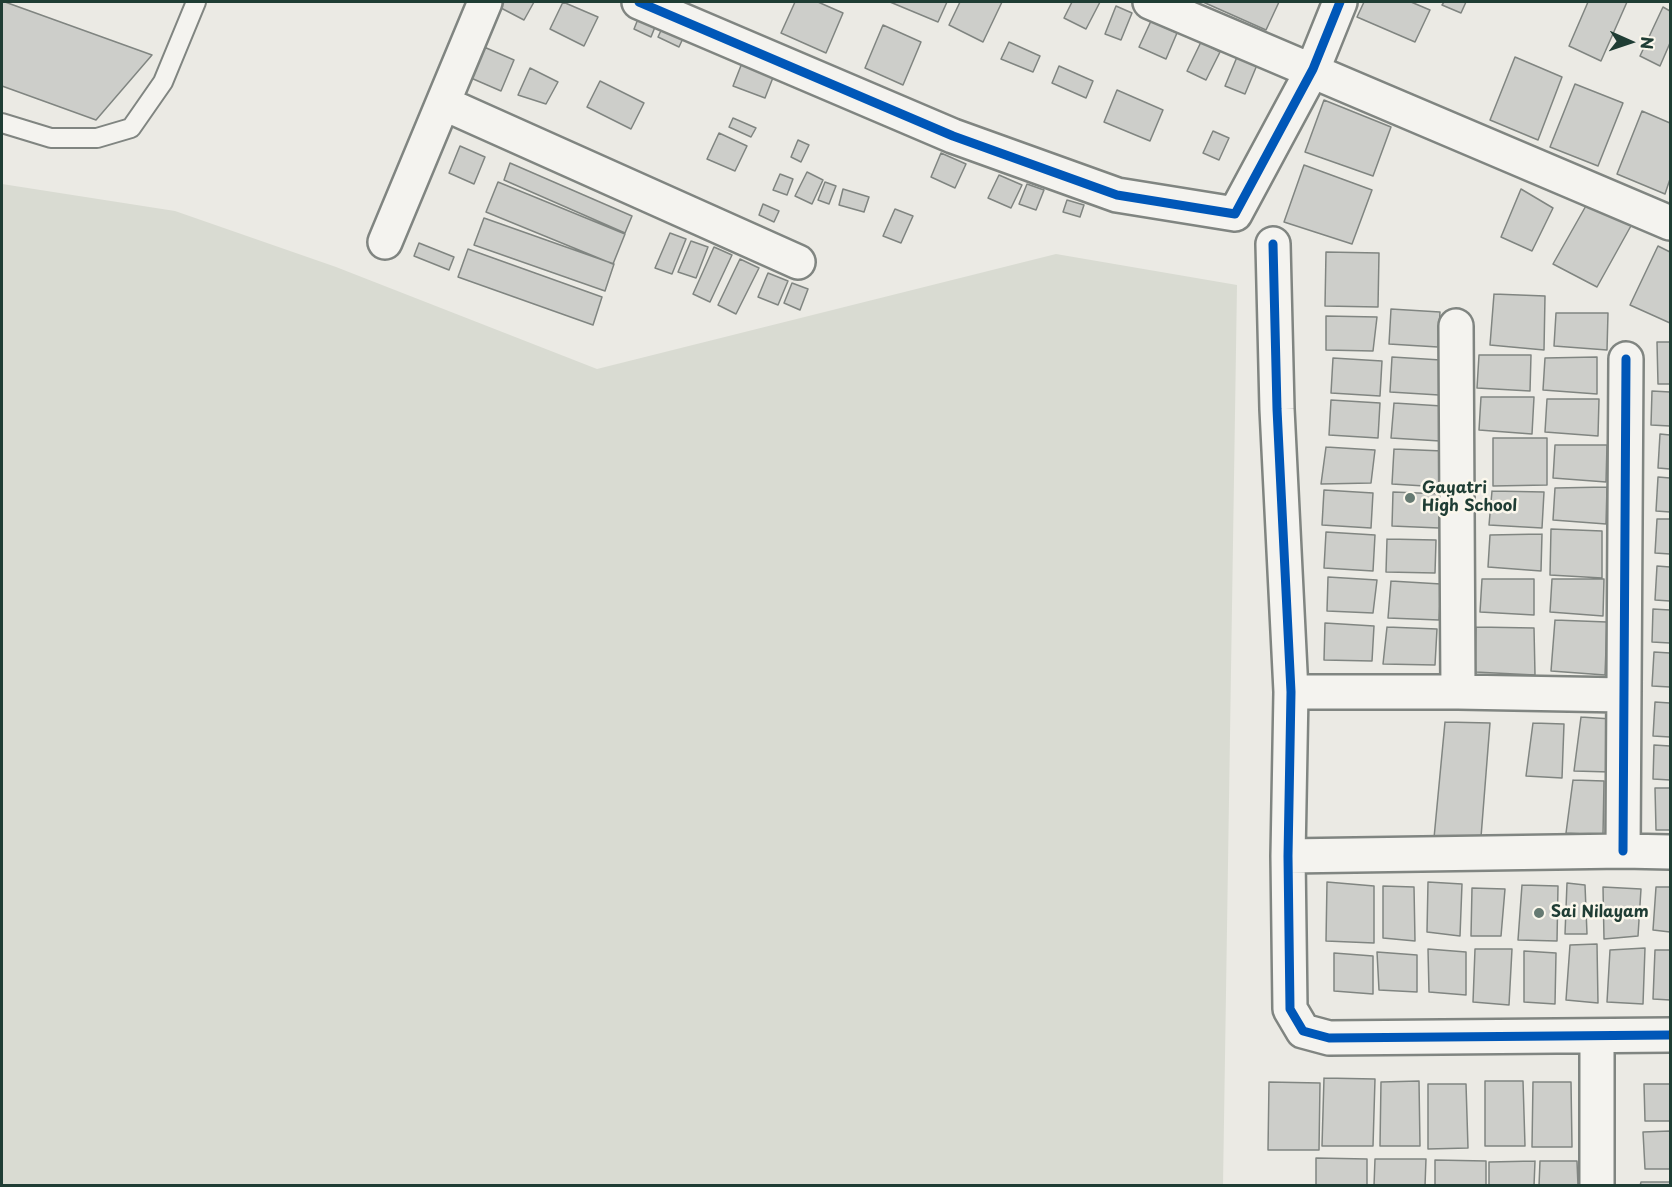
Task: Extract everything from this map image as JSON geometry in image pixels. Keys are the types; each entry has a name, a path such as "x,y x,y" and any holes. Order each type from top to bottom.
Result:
{"street":[{"path":"385,242 485,2"},
{"path":"639,2 953,136 1116,195 1235,214 1313,69 1340,2"},
{"path":"1150,2 1313,69 1671,223"},
{"path":"443,103 798,262"},
{"path":"1273,244 1277,409 1291,692 1288,856 1290,1009 1302,1031 1329,1038 1671,1035"},
{"path":"1456,326 1458,692"},
{"path":"1623,851 1626,359"},
{"path":"1291,692 1624,695"},
{"path":"1288,856 1671,852"},
{"path":"1597,1037 1597,1185"}],"lane":[{"path":"2,123 51,138 97,138 131,128 163,82 191,3"}],"shaded area":[{"path":"2,184 175,211 336,267 597,369 1056,254 1237,285 1223,1185 2,1185"}],"building":[{"path":"2,2 152,55 96,120 2,86"},
{"path":"504,2 534,2 524,20 501,8"},
{"path":"563,2 598,17 584,46 550,29"},
{"path":"795,2 818,2 843,13 826,53 781,33"},
{"path":"890,2 947,2 938,22"},
{"path":"960,2 1002,2 983,42 949,25"},
{"path":"1072,2 1100,2 1086,29 1064,18"},
{"path":"1203,2 1279,2 1266,30"},
{"path":"1364,2 1411,2 1430,10 1415,42 1357,17"},
{"path":"1444,2 1466,2 1461,13 1442,5"},
{"path":"1588,2 1627,2 1601,61 1569,46"},
{"path":"1116,6 1132,13 1121,40 1105,34"},
{"path":"1663,7 1670,11 1670,43 1660,66 1640,56"},
{"path":"640,14 657,22 651,37 634,29"},
{"path":"1151,21 1177,33 1166,59 1139,47"},
{"path":"664,24 685,34 679,47 658,37"},
{"path":"883,25 921,42 903,85 865,68"},
{"path":"1009,42 1040,56 1033,72 1001,59"},
{"path":"1201,42 1220,52 1206,80 1187,71"},
{"path":"484,47 514,60 501,91 471,78"},
{"path":"1237,57 1257,65 1245,94 1225,86"},
{"path":"1515,57 1562,77 1538,140 1490,120"},
{"path":"742,63 774,75 765,98 733,86"},
{"path":"1059,66 1093,81 1086,98 1052,83"},
{"path":"530,68 558,82 546,104 518,95"},
{"path":"600,81 644,103 631,129 587,107"},
{"path":"1575,84 1623,103 1598,166 1550,147"},
{"path":"1117,90 1163,110 1150,141 1104,122"},
{"path":"1324,100 1391,127 1373,176 1305,152"},
{"path":"1642,111 1670,123 1670,179 1665,194 1617,174"},
{"path":"733,118 756,128 751,137 729,127"},
{"path":"1213,131 1229,138 1219,160 1203,153"},
{"path":"719,133 747,146 735,171 707,159"},
{"path":"798,140 809,145 801,162 791,157"},
{"path":"460,146 485,157 474,184 449,173"},
{"path":"941,153 966,164 955,188 931,177"},
{"path":"510,163 632,216 625,233 504,180"},
{"path":"1304,165 1372,190 1352,244 1284,222"},
{"path":"807,172 823,180 812,204 795,196"},
{"path":"780,174 793,179 787,195 773,190"},
{"path":"999,175 1022,185 1011,208 988,198"},
{"path":"498,182 625,234 613,264 486,212"},
{"path":"825,182 836,186 829,204 818,200"},
{"path":"1027,184 1044,190 1036,210 1019,204"},
{"path":"843,189 869,197 864,212 839,205"},
{"path":"1521,189 1553,208 1532,251 1501,237"},
{"path":"1067,200 1084,205 1080,217 1063,212"},
{"path":"763,204 779,211 774,222 759,215"},
{"path":"1587,204 1632,224 1597,287 1553,264"},
{"path":"895,209 913,216 901,243 883,236"},
{"path":"484,218 614,264 605,291 474,245"},
{"path":"670,233 686,239 672,274 655,268"},
{"path":"691,241 708,247 696,278 678,272"},
{"path":"419,243 454,257 449,270 414,256"},
{"path":"1658,246 1670,252 1670,323 1630,305"},
{"path":"714,247 732,255 710,302 693,294"},
{"path":"468,249 602,297 593,325 458,277"},
{"path":"1326,252 1379,253 1378,307 1325,306"},
{"path":"740,259 759,268 736,314 718,305"},
{"path":"768,273 788,281 778,305 758,297"},
{"path":"792,283 808,289 800,310 784,303"},
{"path":"1494,294 1545,296 1544,350 1490,345"},
{"path":"1391,309 1440,312 1438,347 1389,344"},
{"path":"1556,313 1608,313 1607,350 1554,346"},
{"path":"1326,316 1377,317 1373,351 1326,350"},
{"path":"1657,342 1670,342 1670,384 1658,384"},
{"path":"1479,355 1531,355 1530,391 1477,388"},
{"path":"1392,357 1441,360 1439,395 1390,392"},
{"path":"1597,357 1597,394 1543,390 1545,358"},
{"path":"1333,358 1382,361 1380,396 1331,393"},
{"path":"1652,391 1670,392 1670,426 1651,425"},
{"path":"1481,397 1534,397 1532,434 1479,430"},
{"path":"1547,399 1599,399 1598,436 1545,432"},
{"path":"1331,400 1380,403 1378,438 1329,435"},
{"path":"1394,403 1442,406 1440,441 1391,438"},
{"path":"1660,434 1670,435 1670,469 1658,468"},
{"path":"1493,438 1547,438 1547,485 1493,486"},
{"path":"1555,445 1607,445 1606,482 1553,478"},
{"path":"1326,447 1375,450 1371,483 1321,484"},
{"path":"1394,449 1443,451 1441,487 1392,484"},
{"path":"1658,477 1670,478 1670,512 1656,511"},
{"path":"1607,487 1606,524 1553,520 1555,488"},
{"path":"1324,490 1373,493 1371,528 1322,525"},
{"path":"1492,491 1544,492 1542,528 1489,525"},
{"path":"1393,492 1443,494 1439,528 1392,526"},
{"path":"1657,519 1670,519 1670,554 1655,553"},
{"path":"1551,529 1602,531 1602,578 1550,575"},
{"path":"1326,532 1375,535 1373,571 1324,568"},
{"path":"1542,534 1541,571 1488,567 1490,535"},
{"path":"1387,539 1436,540 1435,573 1386,572"},
{"path":"1657,566 1670,567 1670,601 1655,600"},
{"path":"1328,577 1377,580 1373,613 1327,611"},
{"path":"1482,579 1534,579 1534,615 1480,612"},
{"path":"1552,579 1604,579 1603,616 1550,612"},
{"path":"1391,581 1441,584 1439,620 1388,618"},
{"path":"1653,609 1670,610 1670,643 1652,642"},
{"path":"1555,620 1607,622 1605,675 1551,671"},
{"path":"1325,623 1374,626 1372,661 1324,660"},
{"path":"1387,627 1437,629 1435,665 1383,664"},
{"path":"1476,627 1534,628 1535,675 1475,672"},
{"path":"1654,652 1670,653 1670,687 1652,686"},
{"path":"1655,702 1670,703 1670,737 1653,736"},
{"path":"1581,717 1612,719 1610,772 1574,771"},
{"path":"1445,722 1490,723 1481,837 1434,838"},
{"path":"1533,723 1564,724 1562,778 1526,776"},
{"path":"1654,745 1670,746 1670,780 1653,779"},
{"path":"1573,780 1604,781 1603,835 1566,833"},
{"path":"1655,788 1670,788 1670,830 1656,830"},
{"path":"1327,882 1374,886 1374,943 1326,941"},
{"path":"1428,882 1462,884 1460,936 1427,932"},
{"path":"1567,883 1585,885 1587,934 1565,934"},
{"name":"Sai Nilayam","path":"1522,885 1558,886 1557,941 1518,940"},
{"path":"1383,886 1414,887 1415,941 1383,938"},
{"path":"1603,887 1641,889 1638,936 1604,939"},
{"path":"1656,887 1670,887 1670,932 1653,930"},
{"path":"1472,888 1505,889 1501,936 1471,936"},
{"path":"1597,944 1598,1003 1566,1000 1570,945"},
{"path":"1645,948 1643,1004 1607,1002 1610,950"},
{"path":"1428,949 1466,952 1466,995 1429,992"},
{"path":"1475,949 1512,949 1509,1005 1473,1002"},
{"path":"1655,950 1670,950 1670,1000 1653,999"},
{"path":"1524,951 1556,953 1555,1004 1524,1002"},
{"path":"1377,952 1417,955 1417,992 1379,990"},
{"path":"1334,953 1373,956 1373,994 1334,991"},
{"path":"1324,1078 1375,1079 1373,1146 1322,1146"},
{"path":"1419,1081 1420,1146 1380,1146 1381,1082"},
{"path":"1485,1081 1523,1081 1525,1146 1485,1146"},
{"path":"1269,1082 1320,1083 1319,1150 1268,1150"},
{"path":"1533,1082 1571,1082 1572,1147 1532,1147"},
{"path":"1428,1084 1466,1084 1468,1148 1428,1149"},
{"path":"1644,1084 1670,1084 1670,1121 1645,1121"},
{"path":"1670,1131 1670,1169 1645,1169 1643,1132"},
{"path":"1316,1158 1367,1159 1367,1186 1316,1186"},
{"path":"1375,1159 1426,1159 1425,1186 1374,1186"},
{"path":"1435,1160 1486,1161 1486,1186 1435,1186"},
{"path":"1535,1161 1534,1186 1489,1186 1489,1162"},
{"path":"1540,1161 1577,1161 1578,1186 1539,1186"},
{"path":"1641,1182 1670,1182 1670,1186 1640,1186"}],"cycle path":[{"path":"639,2 953,136 1117,195 1235,214 1313,69 1340,2"},
{"path":"1273,244 1277,409 1291,692 1288,856 1290,1009 1303,1031 1329,1038 1670,1035"},
{"path":"1623,851 1626,359"}],"place":[{"name":"Gayatri High School","path":"1410,498"},
{"name":"Sai Nilayam","path":"1539,913"}]}
